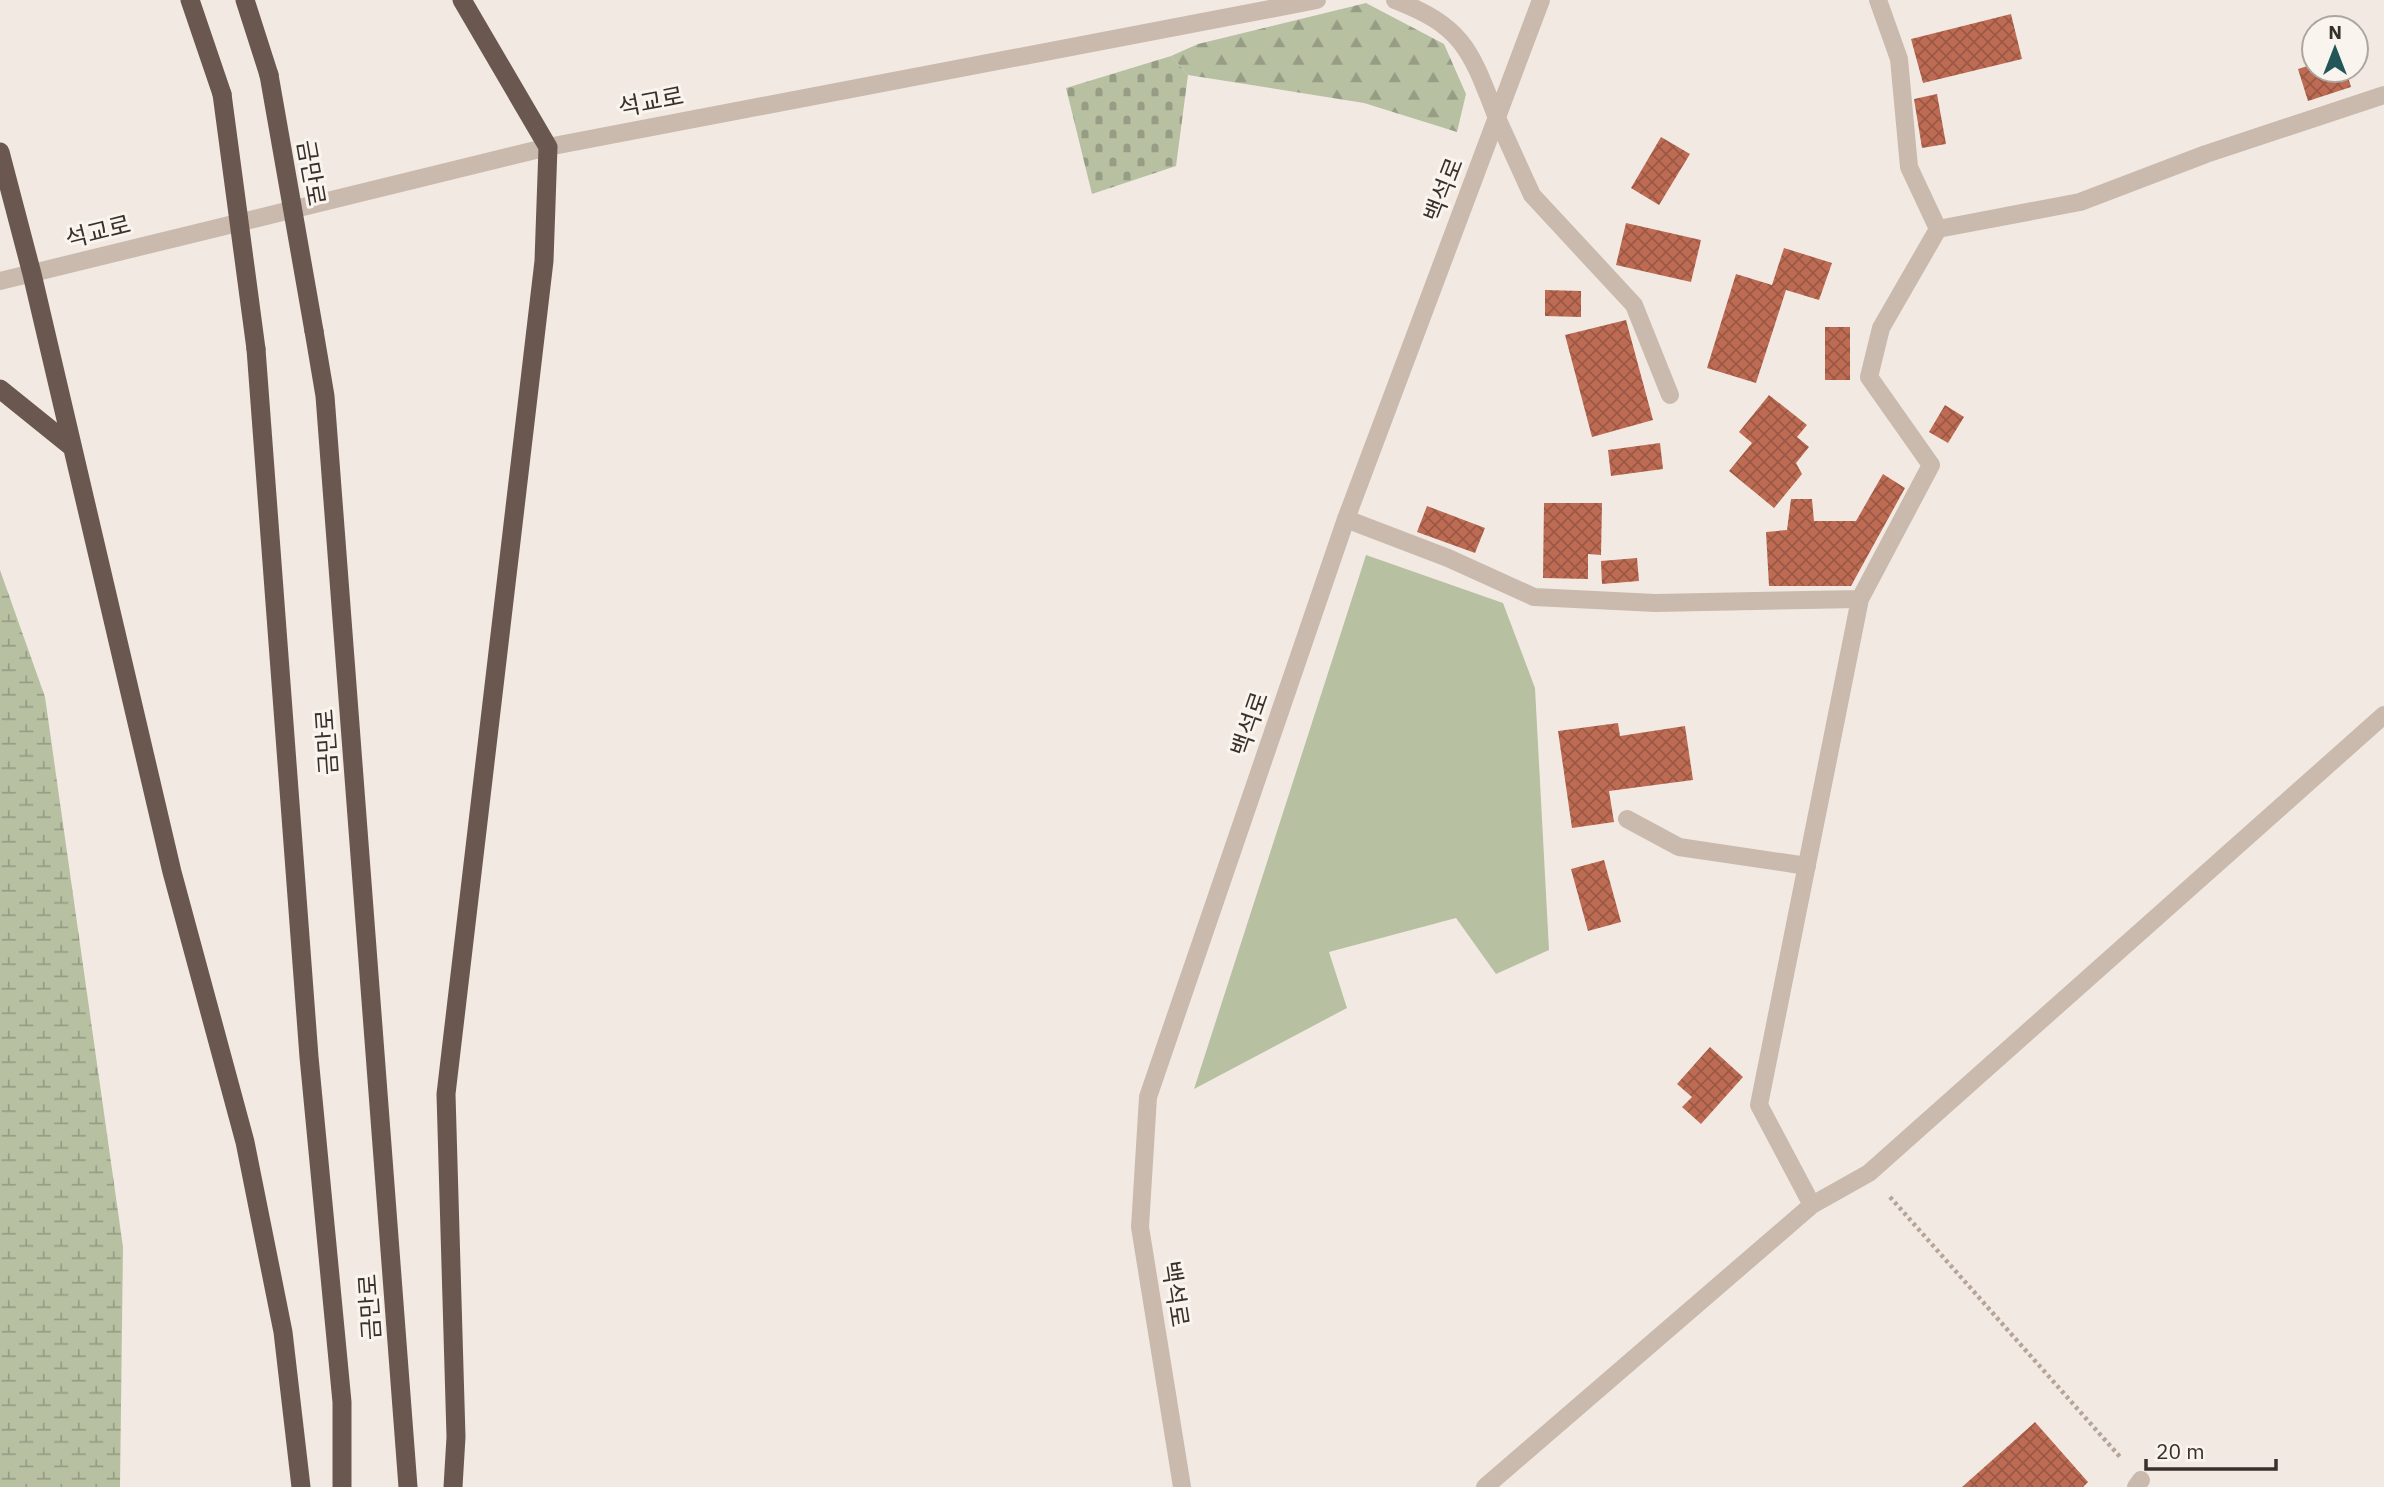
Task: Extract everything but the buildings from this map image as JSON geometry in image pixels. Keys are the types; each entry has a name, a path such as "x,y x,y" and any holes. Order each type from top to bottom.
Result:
{"highway":[{"name":"금만로","path":"190,0 222,94 256,349 309,1057 342,1402 342,1487"},
{"name":"금만로","path":"245,0 269,75 325,396 408,1487"},
{"path":"453,1487 456,1437 446,1094 544,261 548,147 462,0"},
{"path":"0,152 32,274 172,872 245,1142 283,1332 301,1487"},
{"path":"0,389 72,447"}],"street":[{"name":"석교로","path":"0,281 548,147 1317,0"},
{"path":"1395,0 1422,11 1463,42 1477,66 1497,118 1532,194 1634,304 1670,395"},
{"name":"백석로","path":"1182,1487 1140,1227 1148,1097 1346,519 1541,0"},
{"path":"1878,0 1899,60 1909,167 1938,229"},
{"path":"1812,1205 1759,1105 1860,599 1931,465 1869,377 1881,328 1938,229 2080,202 2206,155 2384,95"},
{"path":"1346,519 1448,558 1534,597 1655,603 1860,599"},
{"path":"1485,1487 1812,1205 1869,1173 2384,715"},
{"path":"1627,819 1679,847 1807,866"}],"path":[{"path":"1869,1173 2138,1484"}],"green space":[{"path":"1366,3 1444,44 1466,94 1457,132 1364,103 1188,75 1171,56 1198,44"},
{"path":"1171,56 1188,75 1176,166 1092,194 1066,88"},
{"path":"1366,555 1503,603 1535,688 1549,950 1496,974 1456,918 1329,952 1347,1008 1194,1089"},
{"path":"0,570 45,697 123,1247 120,1487 0,1487"}]}
